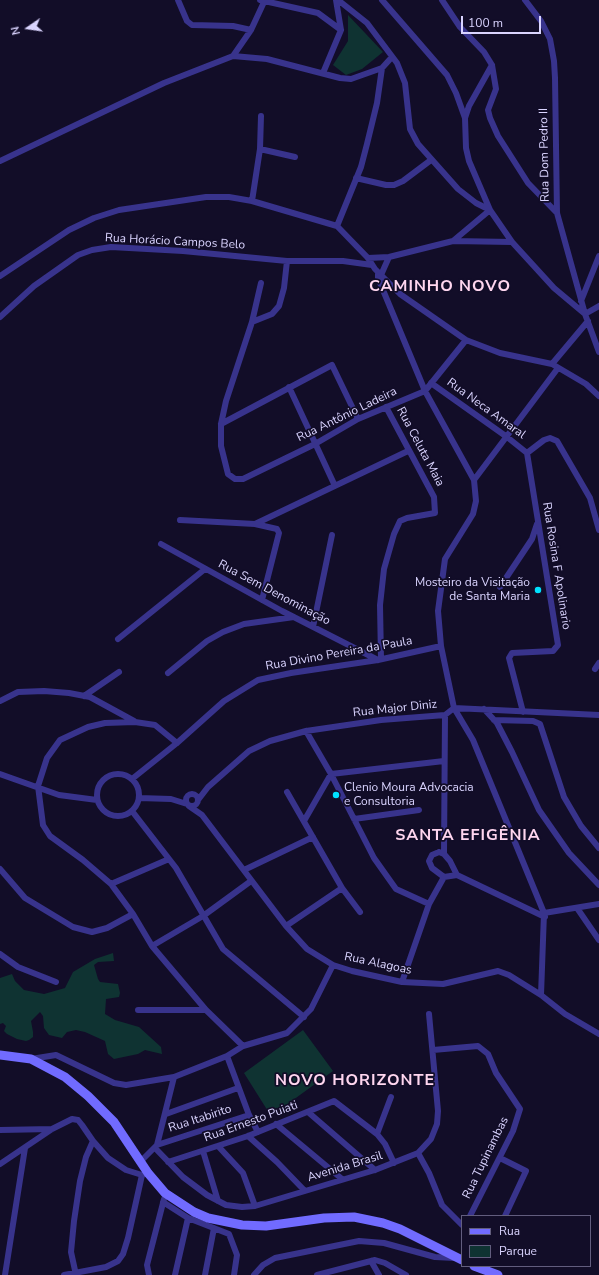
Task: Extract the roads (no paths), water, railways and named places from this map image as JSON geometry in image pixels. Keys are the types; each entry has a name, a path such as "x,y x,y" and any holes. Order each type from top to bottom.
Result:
{"street":[{"path":"178,0 187,21 192,25 233,26 251,30"},
{"path":"323,73 341,30 337,0"},
{"path":"337,0 368,23 397,63 405,83 410,128 418,144 431,160 467,197 490,210"},
{"path":"382,0 446,75 456,93 465,118 466,148 469,161 490,210 512,242 554,288 585,314 599,306"},
{"path":"442,0 460,27 484,52 492,65 496,88 488,110 493,126 528,183 557,213"},
{"name":"Rua Dom Pedro II","path":"525,0 541,21 550,39 554,61 557,213 581,301 599,352"},
{"path":"233,56 251,30 262,1 318,13 341,30"},
{"path":"0,161 164,83 233,56 267,59 340,78 351,79 382,68 392,57"},
{"path":"465,118 469,106 492,65"},
{"path":"337,226 356,178 373,122 382,68"},
{"path":"252,201 260,149 261,116"},
{"path":"260,149 295,157"},
{"path":"356,178 386,185 394,185 403,181 431,160"},
{"path":"0,276 69,230 94,218 119,210 206,197 229,197 252,201 337,226 368,258 379,274 400,294 466,340 500,353 552,364 586,384 599,396"},
{"path":"453,241 490,210"},
{"path":"368,258 389,257 453,241 512,242"},
{"name":"Rua Horácio Campos Belo","path":"0,317 34,286 78,255 92,250 111,247 183,251 287,261 343,261 372,265"},
{"path":"581,301 599,256"},
{"path":"389,257 378,278 424,391 474,480 476,501 473,514 445,559 438,611 441,646 454,708 473,740 544,915 541,995"},
{"path":"252,322 272,314 279,306 284,288 287,261"},
{"path":"221,424 226,401 252,322 261,283"},
{"path":"552,364 588,321"},
{"name":"Rua Antônio Ladeira","path":"221,424 221,446 228,474 235,479 243,479 315,444 358,420 424,391 466,340"},
{"path":"221,424 289,387 332,366 358,420"},
{"path":"474,480 508,437 558,368"},
{"name":"Rua Neca Amaral","path":"431,384 508,437 527,453"},
{"path":"289,387 335,486"},
{"name":"Rua Celuta Maia","path":"379,659 380,605 383,576 394,534 400,521 407,518 435,513 434,497 408,452 386,407"},
{"path":"527,453 544,440 550,438 557,441 590,498 599,530"},
{"path":"255,524 408,452"},
{"name":"Rua Rosina F Apolinario","path":"523,712 509,658 512,653 553,651 558,645 527,453"},
{"path":"180,520 255,524 277,529 279,532 262,600"},
{"path":"500,587 532,539 538,522"},
{"path":"313,627 332,535"},
{"name":"Rua Sem Denominação","path":"161,544 294,617 379,659"},
{"path":"118,639 205,568"},
{"path":"168,673 207,641 223,632 244,624 294,617"},
{"name":"Rua Divino Pereira da Paula","path":"132,779 177,743 224,701 258,680 291,673 379,659 441,646"},
{"path":"84,696 119,672"},
{"path":"0,701 18,692 44,691 84,696 135,722"},
{"name":"Rua Major Diniz","path":"197,801 208,787 249,751 270,741 306,732 381,720 445,715 454,708 599,715"},
{"path":"484,709 494,720 512,752 539,810 569,853 599,885"},
{"path":"445,715 444,854 457,875"},
{"path":"494,720 533,721 540,724 564,797 581,826 599,848"},
{"path":"177,743 155,725 135,722 106,723 88,727 60,740 47,758 38,786 43,824 50,836 83,860 111,884 133,914 152,946 206,1010 243,1046"},
{"path":"306,732 331,774 374,858 396,889 429,904"},
{"path":"331,774 444,762"},
{"path":"0,774 38,786 59,795 97,800"},
{"path":"112,774 123,774 132,779 139,798 132,812 122,816 111,815 102,810 97,800 97,789 102,780 112,774"},
{"path":"304,822 331,774"},
{"name":"Rua Major Diniz","path":"189,795 208,787"},
{"path":"287,792 342,888 360,912"},
{"path":"189,795 196,796 197,801 194,806 188,805 185,800 189,795"},
{"name":"Rua Alagoas","path":"139,798 171,799 189,795"},
{"name":"Rua Alagoas","path":"171,799 188,805 202,815 286,926 307,949 333,965 352,972 402,982 443,984 498,971 509,975 541,995 565,1014 599,1034"},
{"name":"Rua Alagoas","path":"197,801 202,815"},
{"path":"354,819 419,810"},
{"path":"132,812 176,868 223,949 304,1017"},
{"path":"244,870 312,837"},
{"path":"444,854 439,852 432,856 429,861 432,868 444,877 457,875 544,915 599,904"},
{"path":"111,884 169,859"},
{"path":"0,869 24,898 73,926 92,932 107,928 133,914"},
{"path":"402,982 429,904 444,877"},
{"path":"152,946 203,916 251,880"},
{"path":"286,926 342,888"},
{"path":"577,908 599,940"},
{"path":"0,954 18,967 56,982"},
{"path":"0,1055 31,1059 56,1055 114,1083 126,1085 174,1077 227,1056 243,1046 287,1033 311,1009 333,965"},
{"path":"138,1010 206,1010"},
{"name":"Avenida Brasil","path":"156,1146 168,1162 183,1177 218,1201 234,1207 255,1206 304,1190 375,1170 418,1153 431,1139 437,1124 438,1111 429,1014"},
{"name":"Rua Tupinambas","path":"433,1050 478,1046 488,1054 496,1074 519,1106 519,1114 500,1158 471,1215"},
{"path":"227,1056 249,1115 258,1132"},
{"path":"31,1059 65,1078 88,1096 114,1122 140,1162 145,1174 166,1193 194,1212 208,1218 242,1225 266,1226 324,1218 354,1217 383,1223 460,1259"},
{"path":"140,1162 156,1146 166,1114 174,1077"},
{"path":"166,1114 238,1088"},
{"path":"392,1097 377,1134 385,1144 394,1163"},
{"name":"Rua Ernesto Puiati","path":"168,1162 248,1136 331,1101 339,1103 377,1134"},
{"path":"308,1112 375,1170"},
{"name":"Rua Itabirito","path":"156,1146 249,1115"},
{"path":"0,1164 52,1130 72,1119 78,1120 93,1141 118,1166 130,1172 145,1174"},
{"path":"276,1124 342,1179"},
{"path":"0,1130 52,1130"},
{"path":"248,1136 277,1162 304,1190"},
{"path":"75,1274 71,1252 74,1221 84,1163 93,1141"},
{"path":"218,1146 243,1173 255,1206"},
{"path":"5,1275 25,1148"},
{"path":"202,1151 218,1201"},
{"path":"418,1153 430,1173 442,1205 461,1224"},
{"path":"500,1158 525,1169 526,1172 505,1215"},
{"path":"64,1275 106,1267 118,1261 123,1254 128,1238 145,1174"},
{"path":"148,1273 166,1193"},
{"path":"163,1202 188,1218 226,1232 234,1245 237,1255 234,1275"},
{"path":"175,1275 188,1218"},
{"path":"205,1275 214,1228"},
{"path":"254,1275 264,1265 275,1258 359,1241 384,1243 435,1257 460,1259"},
{"path":"371,1261 378,1275"},
{"path":"317,1275 342,1272 371,1261 386,1264 406,1275"},
{"path":"482,1268 498,1275"}],"place":[{"name":"Mosteiro da Visitação de Santa Maria","path":"538,590"},
{"name":"Clenio Moura Advocacia e Consultoria","path":"336,795"}],"district":[{"name":"CAMINHO NOVO","path":"440,287"},
{"name":"SANTA EFIGÊNIA","path":"468,836"},
{"name":"NOVO HORIZONTE","path":"355,1081"}]}
